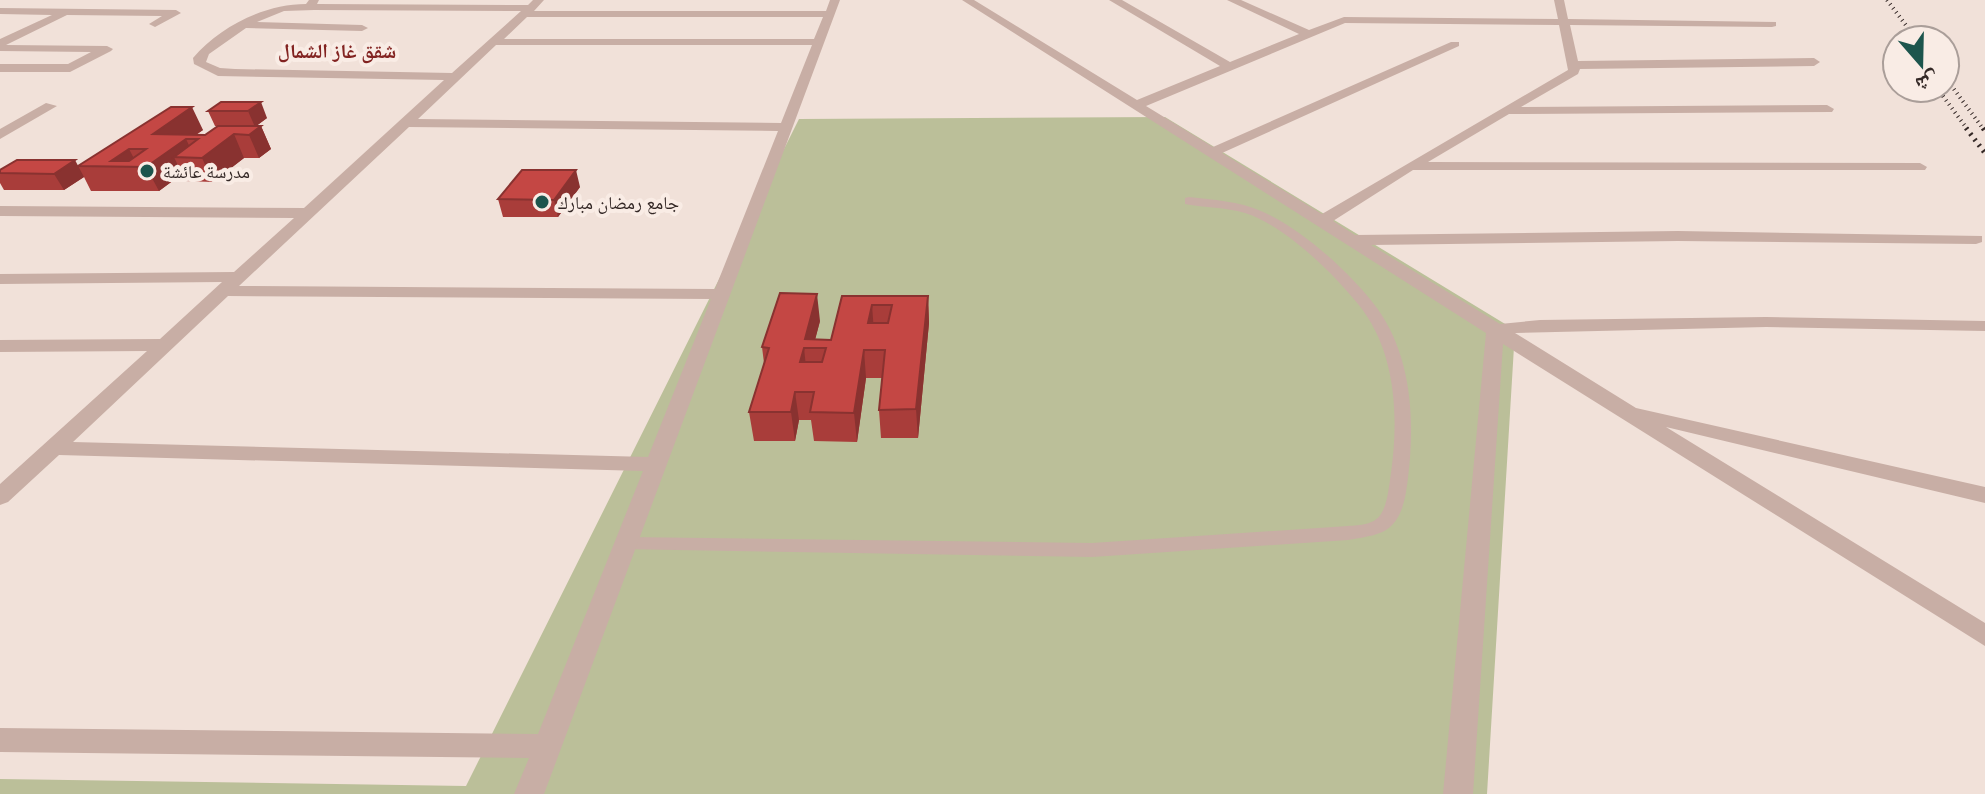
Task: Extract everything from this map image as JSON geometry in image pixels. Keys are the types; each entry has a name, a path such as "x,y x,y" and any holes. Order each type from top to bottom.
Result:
{"street":[{"path":"0,45 93,0"},
{"path":"588,14 601,0"},
{"path":"638,14 650,0"},
{"path":"696,14 706,0"},
{"path":"752,14 759,0"},
{"path":"967,0 1985,636"},
{"path":"1114,0 1230,67"},
{"path":"1232,0 1310,35"},
{"path":"1320,222 1574,71 1559,0"},
{"path":"455,77 218,72 200,64 199,58 274,10 314,4 463,4 531,7 588,14 752,14 833,7 529,794"},
{"path":"0,497 531,7"},
{"path":"0,11 176,13 155,24"},
{"path":"1136,105 1344,20 1772,24"},
{"path":"247,25 362,28"},
{"path":"0,28 30,29"},
{"path":"493,42 819,42"},
{"path":"1211,153 1455,44"},
{"path":"0,45 107,49 70,68 0,68"},
{"path":"1573,65 1814,62"},
{"path":"0,135 51,106"},
{"path":"1509,111 1827,109"},
{"path":"405,123 786,127"},
{"path":"1410,166 1920,167"},
{"path":"0,211 308,213"},
{"path":"1351,240 1678,236 1976,239"},
{"path":"0,279 238,277"},
{"path":"224,291 721,294"},
{"path":"1495,330 1540,325 1766,322 1985,326"},
{"path":"1458,794 1495,330"},
{"path":"0,346 166,345"},
{"path":"1624,410 1985,495"},
{"path":"54,448 656,464"},
{"path":"0,740 547,746"}],"lane":[{"path":"625,544 1092,550 1348,533 1372,530 1386,522 1394,506 1404,448 1402,396 1388,346 1374,314 1356,291 1272,222 1235,207 1189,201"}],"green space":[{"path":"1165,117 1515,330 1487,794 0,794 0,779 466,786 799,119"}],"building":[{"path":"221,102 261,102 248,111 208,111"},
{"path":"171,107 192,107 153,134 205,135 218,126 261,126 249,135 234,134 202,158 174,157 198,139 186,139 146,167 78,166","holes":["129,149 146,149 129,161 111,161"]},
{"path":"17,160 75,160 54,174 0,173"},
{"path":"522,170 576,170 554,200 498,199"},
{"path":"780,293 817,294 805,339 831,340 842,296 928,296 916,409 879,410 885,350 864,350 854,413 810,412 814,392 795,392 791,412 749,412 769,348 762,347","holes":["872,305 892,305 888,323 868,323","804,348 826,348 822,362 800,362"]}],"railway":[{"path":"1887,0 1905,24"},
{"path":"1961,99 1984,130"},
{"path":"1949,104 1968,130"},
{"path":"1966,128 1985,153"}],"place":[{"name":"مدرسة عائشة","path":"147,171"},
{"name":"جامع رمضان مبارك","path":"542,202"}],"district":[{"name":"شقق غاز الشمال","path":"337,50"}]}
